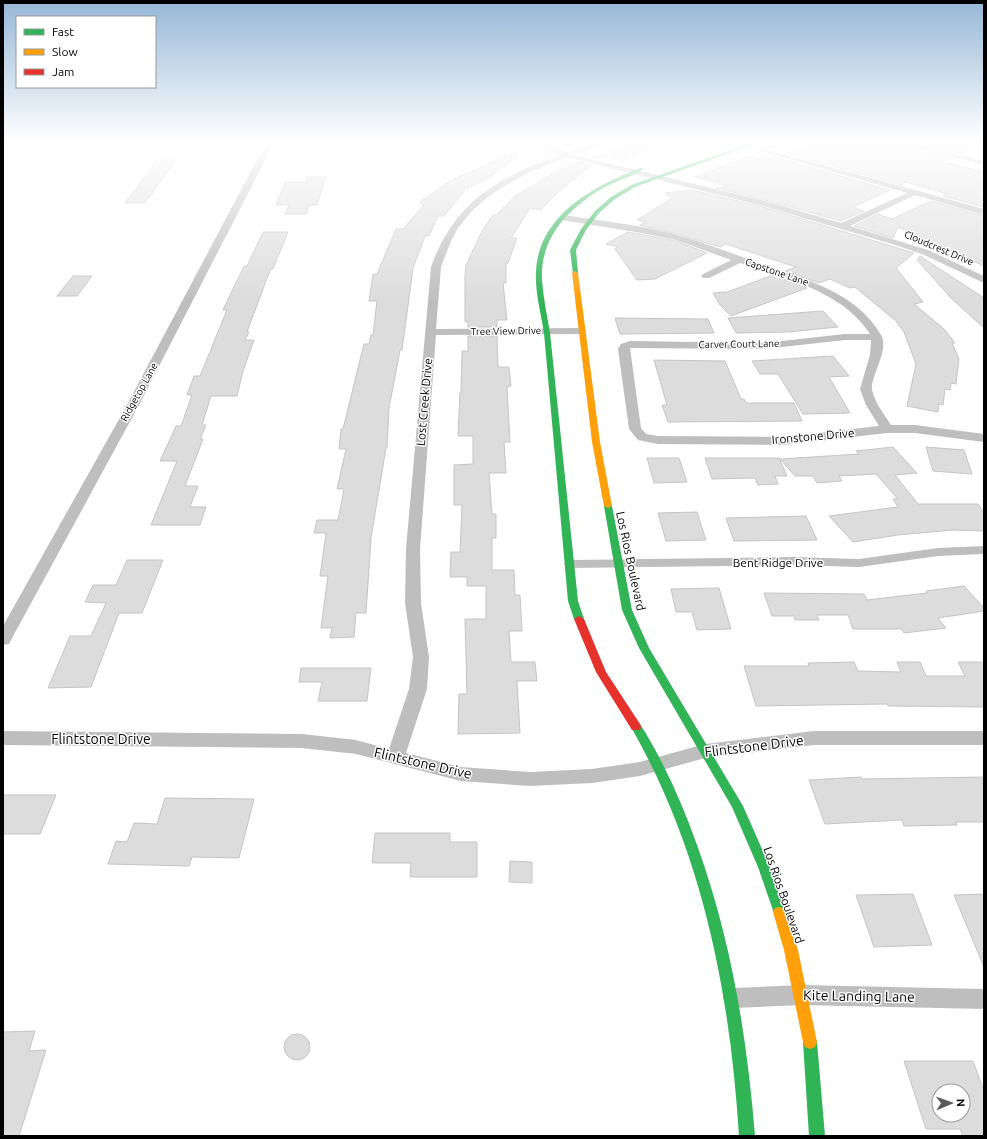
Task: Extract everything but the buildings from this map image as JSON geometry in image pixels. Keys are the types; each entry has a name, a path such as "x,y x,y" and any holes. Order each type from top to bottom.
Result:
{"main road":[{"path":"588,194 547,237 541,254 540,290 548,331 548,348 573,601 586,641 606,680 658,765 703,873 723,944 734,998 746,1100 747,1136"},
{"name":"Los Rios Boulevard","path":"619,194 597,212 583,230 573,250 596,442 627,610 644,648 737,806 764,867 791,950 811,1045 818,1136"}],"street":[{"name":"Ridgetop Lane","path":"3,640 133,405 243,194"},
{"name":"Lost Creek Drive","path":"395,757 418,689 421,657 413,603 413,549 436,267 443,247 455,226 471,209 491,194"},
{"name":"Cloudcrest Drive","path":"726,194 766,204 925,252 984,280"},
{"path":"841,227 912,194"},
{"path":"918,194 984,212"},
{"name":"Capstone Lane","path":"564,218 591,221 678,238 776,271 829,292 856,311 869,324 877,337"},
{"path":"706,276 740,260"},
{"name":"Tree View Drive","path":"430,332 582,330"},
{"name":"Carver Court Lane","path":"642,437 635,429 624,349 625,346 630,344 764,346 845,337 877,337"},
{"path":"877,337 876,355 866,389 872,405 887,430"},
{"name":"Ironstone Drive","path":"642,437 658,440 784,441 887,430 915,429 984,438"},
{"name":"Bent Ridge Drive","path":"570,564 793,561 859,563 938,552 984,550"},
{"name":"Flintstone Drive","path":"3,738 302,741 356,747 461,774 530,779 592,776 640,769 705,751 814,738 984,738"},
{"name":"Kite Landing Lane","path":"734,998 800,995 984,999"}],"traffic: fast":[{"path":"579,619 573,601 547,333 540,294 539,270 542,251 550,233 561,218 574,205 588,194"},
{"path":"575,273 573,250 583,230 597,212 619,194"},
{"path":"608,506 627,610 644,648 737,806 764,867 779,912"},
{"path":"636,727 658,765 675,804 686,831 711,906 735,1019 747,1136"},
{"path":"810,1042 817,1136"}],"traffic: slow":[{"path":"575,273 596,442 608,506"},
{"path":"779,912 791,950 810,1042"}],"traffic: jam":[{"path":"579,619 601,672 636,727"}]}
